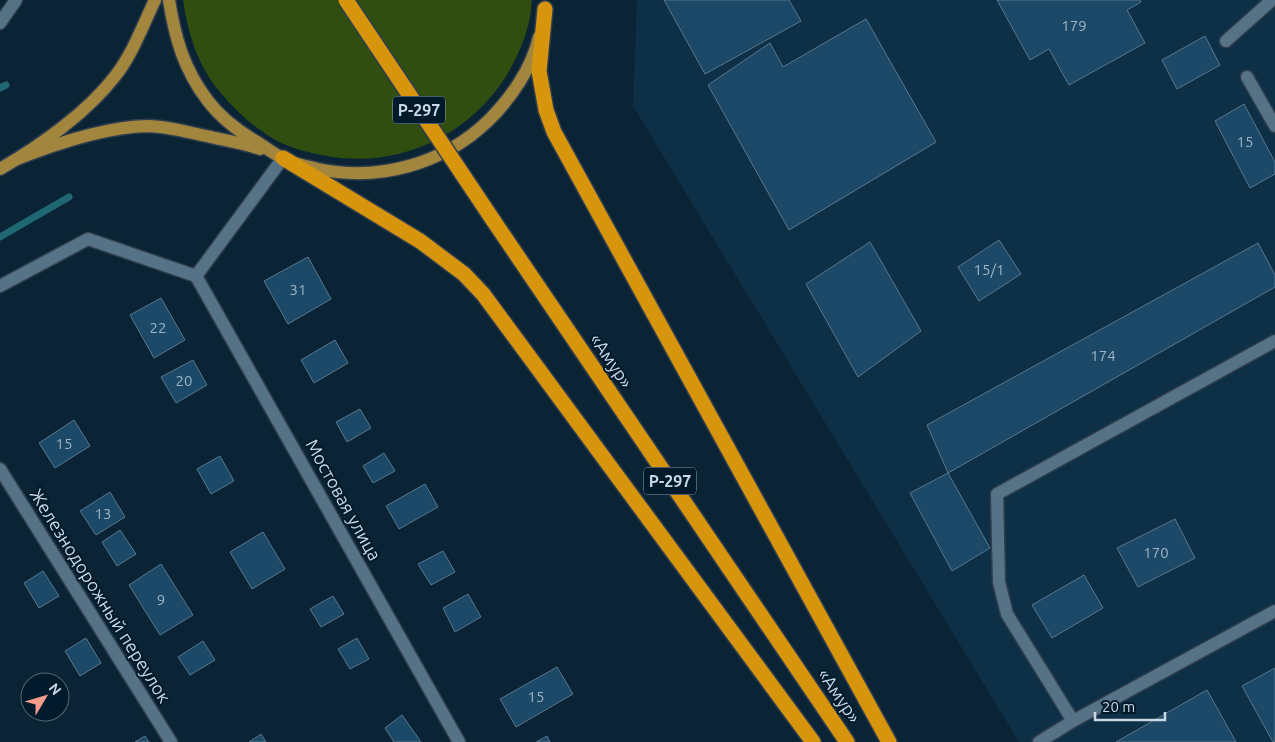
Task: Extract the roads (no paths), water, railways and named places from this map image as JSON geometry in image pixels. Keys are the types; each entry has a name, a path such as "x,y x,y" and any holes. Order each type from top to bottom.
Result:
{"highway":[{"name":"«Амур»","path":"346,0 492,220 847,742"},
{"path":"546,3 539,71 546,110 554,132 889,742"},
{"path":"283,158 420,241 464,274 483,294 813,742"}],"main road":[{"path":"0,169 45,140 104,89 117,74 127,58 155,0"},
{"path":"168,0 174,33 188,70 208,101 235,128 283,158"},
{"path":"17,159 47,147 106,132 148,126 169,128 252,146 300,165 336,172 373,173 411,166 445,152 478,131 504,104 524,74 538,40 546,3"}],"street":[{"path":"0,23 16,0"},
{"path":"1226,41 1272,0"},
{"path":"1246,77 1275,126"},
{"path":"0,286 88,239 196,276 283,158"},
{"name":"Мостовая улица","path":"196,276 459,742"},
{"path":"1072,721 1007,614 999,582 998,494 1275,341"},
{"name":"Железнодорожный переулок","path":"0,469 171,742"},
{"path":"1038,742 1072,721 1275,611"}],"waterway":[{"path":"0,88 6,85"},
{"path":"0,237 69,197"}]}
